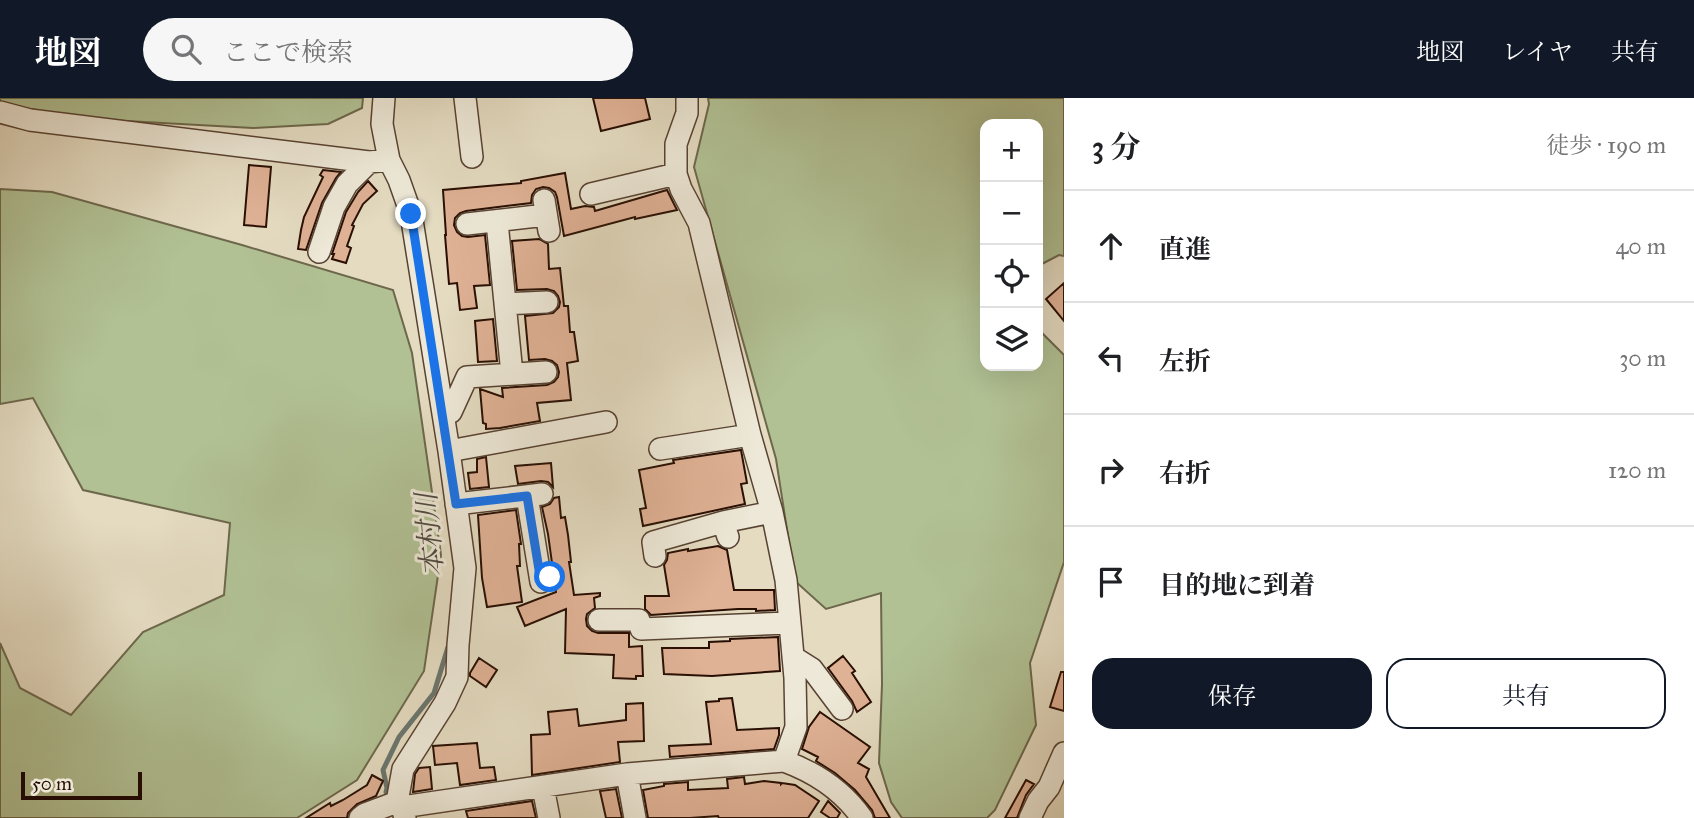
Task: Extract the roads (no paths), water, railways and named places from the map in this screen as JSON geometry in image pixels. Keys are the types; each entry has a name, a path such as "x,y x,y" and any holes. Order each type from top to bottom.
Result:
{"street":[{"path":"319,253 334,206 347,184 379,161 384,98"},
{"path":"465,98 472,157"},
{"path":"687,98 687,113 676,144 676,174 699,223 750,435 772,512 786,580 796,727 784,761"},
{"path":"0,112 30,120 379,161 399,180 411,214 465,568 457,677 445,703 403,769 401,809"},
{"path":"591,194 676,174"},
{"path":"467,224 546,215"},
{"path":"497,222 513,374"},
{"path":"506,304 547,302"},
{"path":"443,414 451,412 467,377 547,372"},
{"path":"449,451 606,422"},
{"path":"660,449 750,435"},
{"path":"456,504 534,495 539,583"},
{"path":"655,556 653,542 725,530 772,512"},
{"path":"599,620 639,620 640,636 789,623"},
{"path":"793,657 813,669 842,709"},
{"path":"1030,818 1038,801 1057,791 1064,754"},
{"path":"360,818 365,814 627,774 784,761 832,786 852,804 862,818"},
{"path":"627,774 635,818"},
{"path":"543,786 549,818"}],"waterway":[{"name":"本村川","path":"386,792 383,770 399,737 434,693 448,647"}]}
